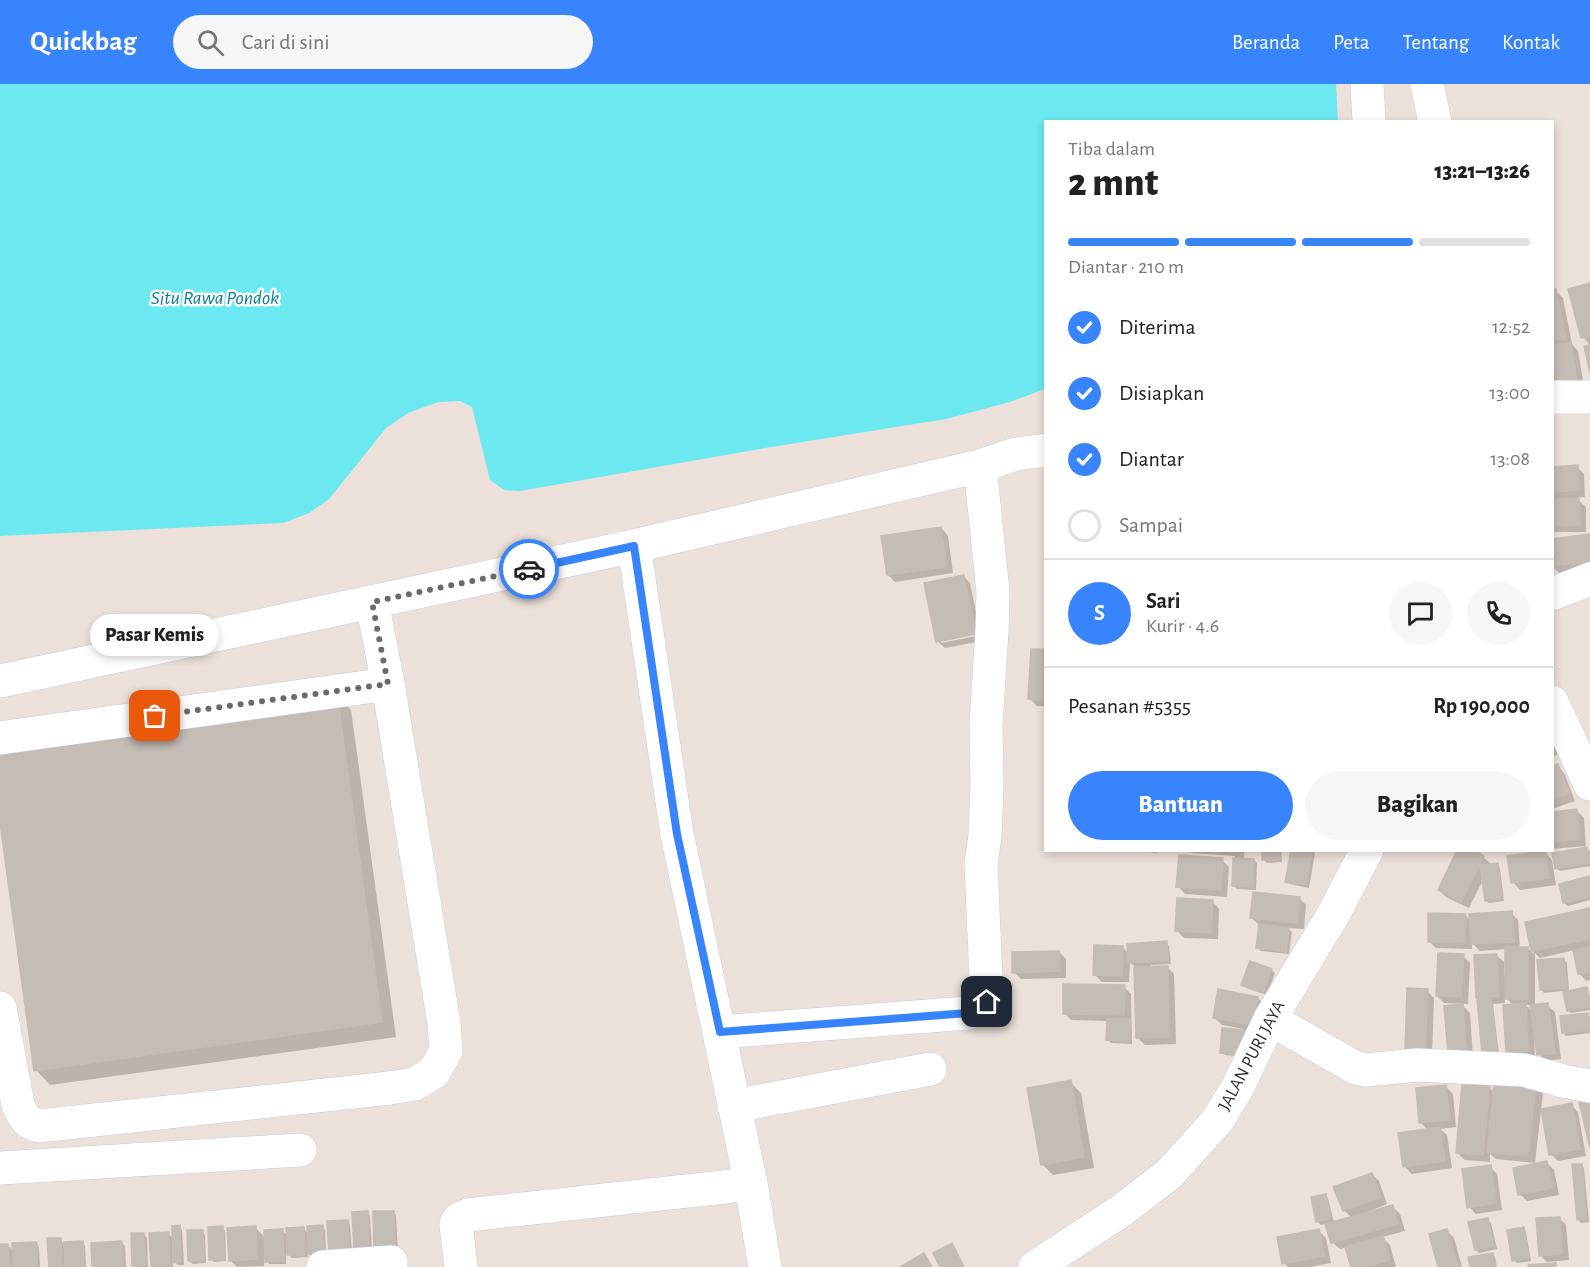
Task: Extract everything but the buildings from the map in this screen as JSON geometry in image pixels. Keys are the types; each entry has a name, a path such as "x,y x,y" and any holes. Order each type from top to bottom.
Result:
{"street":[{"path":"1367,84 1369,120"},
{"path":"1427,84 1435,120"},
{"path":"1554,397 1590,397"},
{"path":"0,681 634,546 1009,458 993,592 986,725 987,787 985,836 981,864 987,1002 982,1007 968,1013 720,1032"},
{"path":"634,546 677,834 751,1184 765,1267"},
{"path":"1554,593 1590,579"},
{"path":"0,1008 18,1104 24,1118 39,1126 390,1089 415,1084 434,1072 446,1051 444,1023 388,684 372,602"},
{"path":"0,738 388,684"},
{"path":"1554,706 1590,784"},
{"name":"JALAN PURI JAYA","path":"1035,1267 1120,1211 1169,1174 1217,1121 1238,1087 1270,1019 1334,915 1366,852"},
{"path":"1270,1019 1354,1067 1365,1070 1417,1065 1524,1070 1590,1086"},
{"path":"734,1106 930,1069"},
{"path":"0,1168 300,1150"},
{"path":"461,1267 456,1225 459,1219 468,1215 751,1184"},
{"path":"323,1267 391,1262"}],"water":[{"name":"Situ Rawa Pondok","path":"0,84 1336,84 1338,120 1044,120 1044,389 1010,402 946,419 520,491 504,490 490,480 472,407 460,401 438,402 408,413 386,428 329,499 309,513 283,523 0,536"}],"way so far":[{"path":"155,716 388,684 372,602 529,569"}],"place":[{"name":"Pasar Kemis","path":"155,716"}],"route":[{"path":"529,569 634,546 677,834 720,1032 968,1013 982,1007 987,1002"}]}
